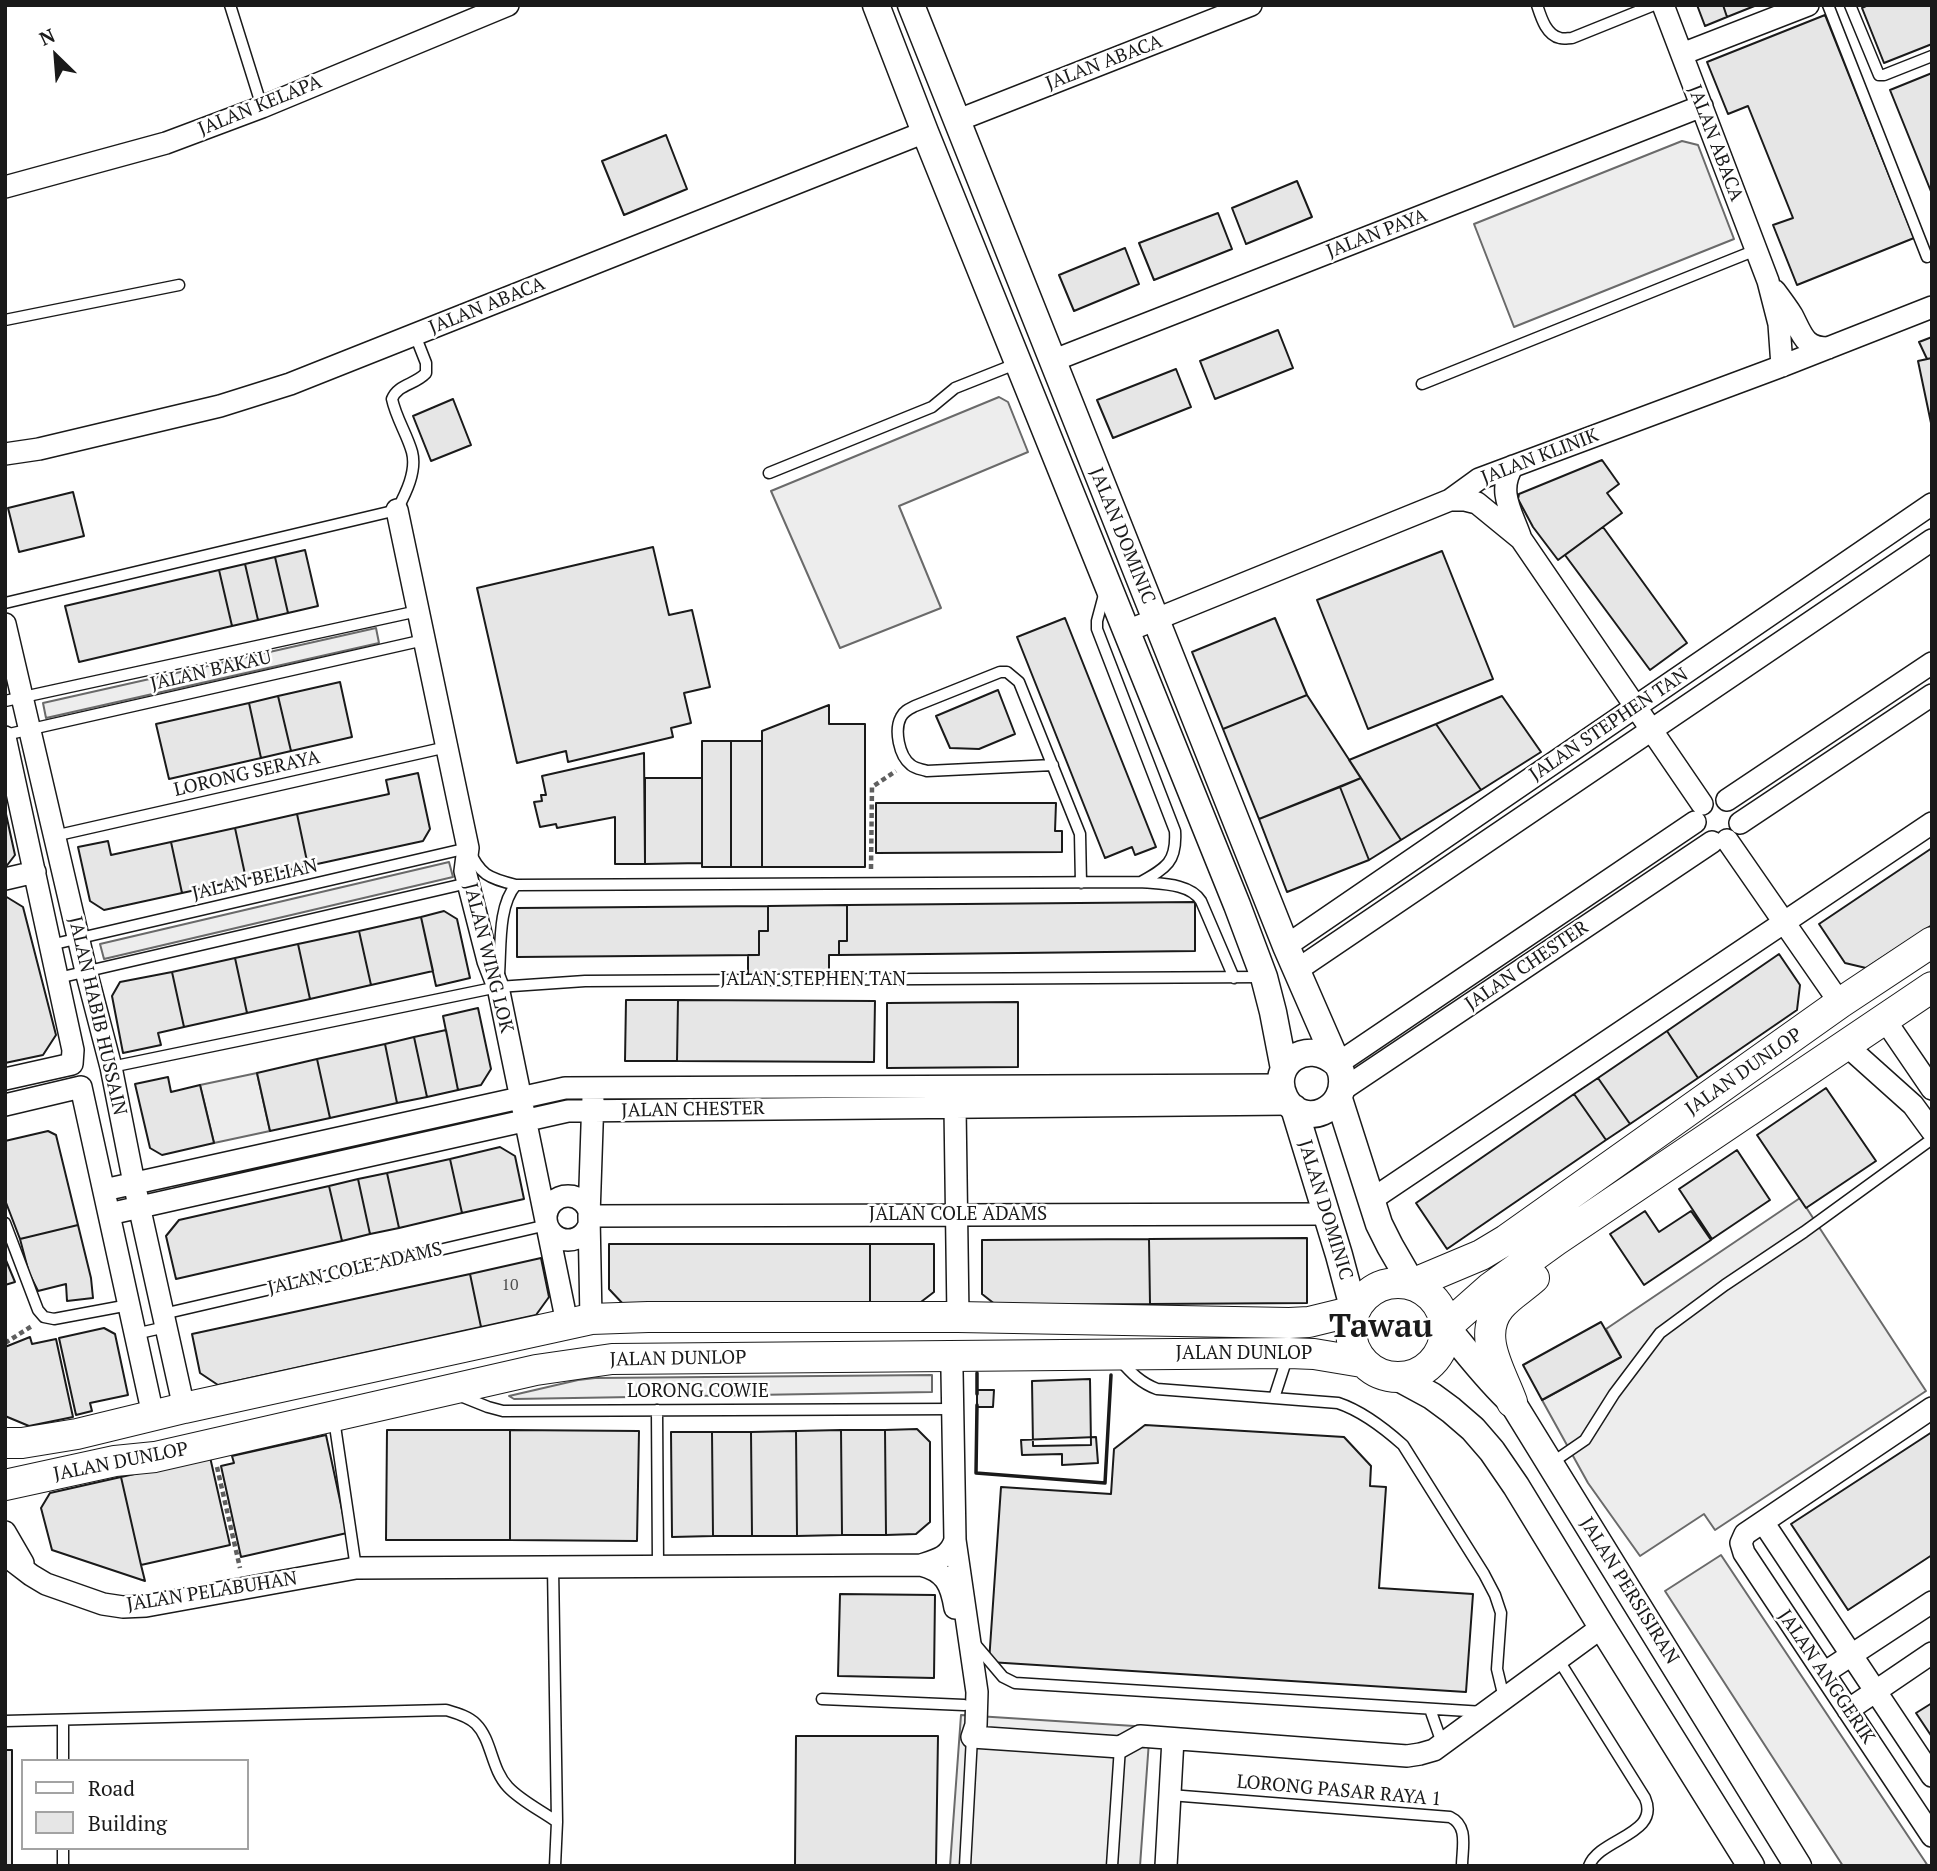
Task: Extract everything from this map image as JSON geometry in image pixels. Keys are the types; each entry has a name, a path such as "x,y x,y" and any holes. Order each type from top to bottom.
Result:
{"main road":[{"name":"JALAN DUNLOP","path":"1412,1284 1457,1266 1506,1240 1840,1003 1932,942"},
{"name":"JALAN DUNLOP","path":"1446,1327 1490,1288 1556,1241 1932,987"},
{"path":"1787,1041 1829,1031 1866,1010 1874,1012 1883,1020"},
{"path":"1512,1402 1492,1352 1492,1325 1500,1307 1539,1271 1556,1241"},
{"path":"1384,1284 1412,1284 1425,1290 1436,1300 1446,1327 1444,1343 1437,1357 1426,1368 1412,1375 1384,1375 1362,1362 1355,1350 1350,1324 1354,1311 1371,1290 1384,1284"},
{"name":"JALAN DUNLOP","path":"5,1443 38,1441 77,1434 579,1321 648,1317 958,1317 1289,1323 1354,1311"},
{"path":"878,1317 939,1338 950,1356"},
{"path":"579,1321 572,1337 578,1344 641,1358"},
{"name":"JALAN DUNLOP","path":"5,1485 115,1461 155,1457 536,1370 612,1359 1289,1353 1362,1362"},
{"path":"153,1415 158,1431 167,1437 251,1435"},
{"path":"5,1432 38,1441"}],"street":[{"name":"JALAN KELAPA","path":"5,187 166,143 262,107 468,13 508,5"},
{"name":"JALAN DOMINIC","path":"876,5 1264,977 1287,1092 1327,1214 1354,1311"},
{"name":"JALAN DOMINIC","path":"911,5 1307,994 1340,1084 1371,1200 1390,1246 1412,1284"},
{"name":"JALAN ABACA","path":"956,121 1251,5"},
{"name":"JALAN ABACA","path":"1664,5 1768,281"},
{"path":"1682,54 1808,5"},
{"name":"JALAN PAYA","path":"1052,361 1702,106"},
{"path":"925,132 926,117 940,109 950,112 956,121"},
{"name":"JALAN ABACA","path":"5,454 39,449 231,402 290,384 925,132"},
{"path":"1768,281 1807,342 1818,348 1828,348"},
{"path":"1768,281 1779,324 1782,366"},
{"name":"JALAN KLINIK","path":"1127,631 1450,500 1479,479 1932,307"},
{"name":"JALAN ABACA","path":"5,467 39,449"},
{"path":"1514,466 1506,476 1506,495 1521,539 1651,730 1699,813 1700,835 1726,835"},
{"path":"1450,500 1477,503 1521,539"},
{"name":"JALAN STEPHEN TAN","path":"1291,958 1636,707 1932,504"},
{"name":"JALAN WING LOK","path":"397,510 468,848 465,867 468,883 488,961 498,988 547,1225 579,1321"},
{"name":"JALAN STEPHEN TAN","path":"1291,958 1651,730 1932,540"},
{"name":"JALAN HABIB HUSSAIN","path":"5,624 14,699 30,730 78,939 111,1067 184,1408"},
{"path":"1727,800 1932,663"},
{"name":"JALAN CHESTER","path":"1340,1084 1726,835 1932,695"},
{"name":"JALAN HABIB HUSSAIN","path":"5,736 73,1049 72,1064"},
{"path":"1699,813 1714,798 1727,800 1737,810 1726,835"},
{"name":"JALAN CHESTER","path":"1340,1084 1699,813"},
{"path":"1371,1200 1932,823"},
{"path":"1726,835 1840,1003"},
{"path":"5,879 35,872"},
{"path":"1264,977 1307,994"},
{"path":"1883,1020 1932,1089"},
{"path":"1846,1045 1913,1105 1930,1126"},
{"path":"5,1105 81,1087 93,1090 105,1085 111,1067 105,1055 93,1050 80,1054 72,1064 72,1077 81,1087"},
{"path":"1309,1052 1330,1057 1340,1084 1332,1107 1323,1112 1303,1113 1287,1092 1290,1061 1309,1052"},
{"path":"5,1079 72,1064"},
{"name":"JALAN HABIB HUSSAIN","path":"81,1087 153,1415"},
{"name":"JALAN CHESTER","path":"104,1190 565,1088 1287,1092"},
{"path":"579,1321 589,1216 593,1088"},
{"name":"JALAN CHESTER","path":"109,1214 568,1111 955,1107 1287,1092"},
{"path":"955,1107 958,1317"},
{"path":"564,1196 578,1198 588,1209 589,1216 582,1235 568,1239 555,1236 547,1225 547,1210 551,1203 564,1196"},
{"name":"JALAN COLE ADAMS","path":"589,1216 1327,1214"},
{"name":"JALAN PERSISIRAN","path":"1446,1327 1492,1384 1512,1402 1798,1866"},
{"path":"950,1356 955,1540 977,1692 972,1737"},
{"path":"1397,1377 1451,1410 1473,1429 1492,1451 1750,1865"},
{"name":"JALAN ANGGERIK","path":"1932,1408 1742,1538 1742,1548 1932,1836"},
{"name":"JALAN ANGGERIK","path":"1763,1522 1932,1776"},
{"path":"5,1532 31,1575"},
{"path":"921,1565 945,1555 955,1540"},
{"name":"JALAN PELABUHAN","path":"5,1555 46,1584 103,1604 123,1607 146,1606 356,1568 921,1565"},
{"path":"921,1565 942,1573 952,1594 964,1705 963,1719 972,1737"},
{"path":"1824,1673 1932,1602"},
{"path":"972,1737 1120,1748 1140,1737 1407,1756 1434,1749 1602,1627 1626,1623 1637,1626 1659,1641"},
{"path":"1848,1710 1932,1653"},
{"path":"1166,1866 1173,1739"}],"lane":[{"path":"230,5 262,107"},
{"path":"1537,5 1550,32 1559,38 1572,38 1654,5"},
{"path":"1828,5 1927,257"},
{"path":"1850,5 1879,75 1932,56"},
{"path":"1422,384 1756,250"},
{"path":"5,320 179,285"},
{"path":"5,603 397,510 409,486 413,463 412,453 392,400 399,388 418,380 426,373 426,363 415,335"},
{"path":"769,473 932,407 955,388 1018,363"},
{"path":"1107,582 1097,629 1175,831 1176,848 1169,863 1159,872 1141,881"},
{"name":"JALAN BAKAU","path":"14,699 418,611"},
{"name":"JALAN BAKAU","path":"5,736 424,640"},
{"path":"1053,765 928,771 908,763 901,748 898,728 903,713 915,706 1000,672 1007,672 1018,681 1053,765 1080,834 1081,883"},
{"name":"LORONG SERAYA","path":"54,836 447,747"},
{"path":"468,848 475,864 485,874 499,881 516,884 1141,881 1183,888 1198,895 1234,978"},
{"name":"JALAN BELIAN","path":"50,945 468,848"},
{"path":"58,978 468,883"},
{"path":"111,1067 498,988 505,907 508,895 516,884"},
{"name":"JALAN STEPHEN TAN","path":"498,988 585,981 1264,977"},
{"path":"1550,1464 1584,1440 1614,1394 1660,1333 1804,1232 1930,1126"},
{"path":"5,1223 38,1310 44,1317 54,1319 129,1305"},
{"name":"JALAN COLE ADAMS","path":"135,1334 165,1321 547,1225"},
{"path":"1274,1398 1289,1353"},
{"path":"1114,1354 1133,1376 1157,1389 1338,1403 1352,1408 1403,1445 1495,1595 1501,1613 1497,1669 1504,1698"},
{"name":"LORONG COWIE","path":"447,1390 488,1407 503,1410 953,1409"},
{"path":"657,1410 658,1565"},
{"path":"334,1416 356,1568"},
{"path":"553,1567 558,1822 555,1866"},
{"path":"969,1636 994,1669 1015,1683 1485,1712"},
{"path":"1558,1659 1648,1806 1649,1814 1638,1828 1593,1857 1589,1866"},
{"path":"822,1699 964,1705"},
{"path":"1430,1709 1443,1743"},
{"path":"5,1721 446,1710 463,1715 476,1724 485,1738 499,1775 509,1789 558,1822"},
{"path":"63,1720 63,1759"},
{"path":"965,1866 972,1737"},
{"path":"1112,1866 1120,1748"},
{"name":"LORONG PASAR RAYA 1","path":"1170,1795 1450,1817 1455,1819 1462,1829 1462,1866"}],"path":[{"path":"871,883 872,787 908,763"},
{"path":"5,1343 44,1317"},
{"path":"212,1444 244,1589"}],"shaded area":[{"path":"1682,141 1698,145 1734,239 1514,327 1474,224"},
{"path":"999,397 1008,402 1028,452 899,506 941,608 840,648 771,491"},
{"path":"376,628 379,643 46,718 43,703"},
{"path":"449,862 453,877 104,959 100,944"},
{"path":"257,1073 270,1131 214,1143 200,1085"},
{"path":"1800,1198 1926,1391 1715,1530 1704,1514 1640,1556 1588,1483 1542,1400 1621,1357 1606,1329"},
{"path":"932,1375 932,1392 514,1399 509,1396 595,1378"},
{"path":"1721,1555 1928,1866 1843,1866 1665,1591"},
{"path":"961,1715 1150,1727 1140,1866 950,1866"}],"building":[{"path":"1697,5 1723,5 1727,17 1705,26"},
{"path":"1723,5 1757,5 1727,17"},
{"path":"1868,5 1932,5 1932,44 1884,63 1862,8"},
{"path":"1825,15 1914,238 1797,285 1773,225 1793,218 1748,106 1728,114 1707,62"},
{"path":"1932,73 1932,194 1890,90"},
{"path":"666,135 687,189 624,215 602,161"},
{"path":"1297,181 1312,217 1246,244 1232,208"},
{"path":"1218,213 1232,249 1154,280 1139,243"},
{"path":"1125,248 1139,284 1074,311 1059,275"},
{"path":"1278,330 1293,368 1215,399 1200,361"},
{"path":"1932,337 1932,358 1927,359 1919,342"},
{"path":"1932,358 1932,423 1931,423 1918,361"},
{"path":"1176,369 1191,407 1113,438 1097,400"},
{"path":"453,399 471,445 431,461 413,416"},
{"path":"1602,460 1619,484 1607,493 1622,513 1558,560 1533,527 1518,499 1519,494"},
{"path":"73,492 84,536 19,552 8,508"},
{"path":"1603,527 1687,643 1650,670 1565,555"},
{"path":"653,547 669,615 692,610 710,687 684,693 691,723 671,728 673,737 568,762 566,751 517,763 477,588"},
{"path":"305,550 318,606 288,613 275,557"},
{"path":"1442,551 1493,679 1368,729 1317,600"},
{"path":"275,557 288,613 258,620 245,564"},
{"path":"245,564 258,620 232,626 219,570"},
{"path":"219,570 232,626 79,662 65,606"},
{"path":"1065,618 1156,847 1135,855 1132,847 1105,858 1017,637"},
{"path":"1275,618 1307,695 1223,729 1192,652"},
{"path":"340,682 352,737 291,751 278,696"},
{"path":"998,690 1015,734 979,749 950,748 936,716"},
{"path":"1307,695 1361,778 1259,819 1223,729"},
{"path":"278,696 291,751 261,758 249,703"},
{"path":"1502,696 1541,752 1481,790 1436,724"},
{"path":"249,703 261,758 169,779 156,724"},
{"path":"829,705 829,724 865,724 865,867 762,867 762,731"},
{"path":"1436,724 1481,790 1401,840 1349,760"},
{"path":"702,741 731,741 731,867 702,867"},
{"path":"731,741 762,741 762,867 731,867"},
{"path":"644,753 645,864 615,864 615,817 557,828 556,824 540,827 534,802 542,801 541,795 546,795 542,776"},
{"path":"418,773 430,829 423,841 308,866 297,814 389,794 386,780"},
{"path":"645,778 702,778 702,863 645,864"},
{"path":"1361,778 1401,840 1369,860 1340,787"},
{"path":"1340,787 1369,860 1287,892 1259,819"},
{"path":"876,803 1056,803 1055,831 1062,831 1062,852 876,853"},
{"path":"5,814 15,855 5,868"},
{"path":"297,814 308,866 246,879 235,828"},
{"path":"235,828 246,879 182,893 171,842"},
{"path":"108,841 111,855 171,842 182,893 104,910 90,901 78,847"},
{"path":"1932,848 1932,925 1866,968 1845,963 1819,924"},
{"path":"5,896 23,907 56,1035 43,1055 5,1063"},
{"path":"1195,902 1195,951 839,955 839,941 847,941 847,905"},
{"path":"847,905 847,941 839,941 839,955 829,955 829,976 748,977 748,955 759,955 759,931 768,931 768,906"},
{"path":"768,906 768,931 759,931 759,955 517,957 517,908"},
{"path":"444,911 457,919 470,978 436,986 421,917"},
{"path":"421,917 433,971 371,985 359,931"},
{"path":"359,931 371,985 310,999 298,944"},
{"path":"298,944 310,999 247,1013 235,958"},
{"path":"1779,954 1800,985 1797,1010 1698,1078 1667,1031"},
{"path":"235,958 247,1013 184,1027 172,972"},
{"path":"172,972 184,1027 158,1033 161,1045 123,1053 112,996 120,982"},
{"path":"626,1000 678,1000 677,1061 625,1061"},
{"path":"678,1000 875,1001 874,1062 677,1061"},
{"path":"1018,1002 1018,1067 887,1068 887,1003"},
{"path":"478,1008 491,1069 481,1085 458,1090 443,1016"},
{"path":"446,1030 458,1090 427,1097 414,1037"},
{"path":"1667,1031 1698,1078 1630,1124 1598,1078"},
{"path":"414,1037 427,1097 397,1103 385,1044"},
{"path":"385,1044 397,1103 330,1118 317,1059"},
{"path":"317,1059 330,1118 270,1131 257,1073"},
{"path":"168,1077 171,1092 200,1085 214,1143 162,1155 150,1148 135,1084"},
{"path":"1598,1078 1630,1124 1606,1140 1574,1094"},
{"path":"1826,1088 1876,1161 1806,1208 1757,1135"},
{"path":"1574,1094 1606,1140 1447,1249 1416,1203"},
{"path":"48,1131 56,1135 78,1225 20,1239 5,1200 5,1141"},
{"path":"500,1147 515,1156 524,1199 462,1213 450,1159"},
{"path":"1737,1150 1770,1200 1712,1239 1679,1189"},
{"path":"450,1159 462,1213 399,1228 387,1173"},
{"path":"387,1173 399,1228 370,1234 358,1179"},
{"path":"358,1179 370,1234 342,1241 329,1186"},
{"path":"329,1186 342,1241 176,1279 166,1236 179,1220"},
{"path":"1645,1211 1659,1232 1691,1211 1711,1240 1644,1285 1610,1234"},
{"path":"78,1225 93,1298 67,1301 66,1284 38,1291 29,1273 20,1239"},
{"path":"1307,1238 1307,1303 1150,1304 1149,1239"},
{"path":"1149,1239 1150,1304 996,1305 982,1294 982,1240"},
{"path":"609,1244 870,1244 870,1305 624,1305 609,1289"},
{"path":"870,1244 934,1244 934,1292 917,1305 870,1305"},
{"path":"5,1258 15,1282 5,1285"},
{"path":"541,1258 549,1297 536,1315 481,1327 470,1274"},
{"path":"470,1274 481,1327 218,1385 200,1373 192,1334"},
{"path":"1601,1322 1621,1357 1542,1400 1523,1365"},
{"path":"104,1328 115,1334 128,1395 90,1403 92,1411 76,1415 59,1338"},
{"path":"30,1337 32,1344 56,1339 73,1417 29,1426 5,1416 5,1347"},
{"path":"1090,1379 1091,1445 1033,1446 1032,1381"},
{"path":"977,1390 994,1390 993,1407 977,1407"},
{"path":"1145,1425 1344,1437 1371,1466 1370,1486 1386,1487 1379,1588 1473,1594 1466,1692 989,1662 1001,1487 1111,1494 1114,1449"},
{"path":"917,1429 930,1442 930,1522 916,1534 886,1535 885,1430"},
{"path":"387,1430 510,1430 510,1540 386,1540"},
{"path":"510,1430 639,1431 637,1541 510,1540"},
{"path":"841,1430 842,1535 797,1536 796,1431"},
{"path":"841,1430 885,1430 886,1535 842,1535"},
{"path":"796,1431 797,1536 752,1536 751,1432"},
{"path":"671,1432 712,1432 713,1536 672,1537"},
{"path":"712,1432 751,1432 752,1536 713,1536"},
{"path":"1932,1432 1932,1555 1848,1610 1791,1524"},
{"path":"326,1435 347,1533 241,1557 221,1466 234,1463 232,1456"},
{"path":"1096,1437 1098,1463 1062,1465 1062,1454 1022,1455 1021,1440"},
{"path":"210,1457 230,1545 141,1565 121,1477"},
{"path":"121,1477 145,1581 52,1550 41,1508 50,1493"},
{"path":"840,1594 935,1595 934,1678 838,1676"},
{"path":"1932,1703 1932,1737 1916,1713"},
{"path":"796,1736 938,1736 936,1866 795,1866"},
{"path":"5,1750 12,1750 12,1866 5,1866"}],"wall":[{"path":"977,1373 977,1394"},
{"path":"977,1405 976,1473 1105,1483 1111,1375"}],"district":[{"name":"Tawau","path":"1381,1328"}]}
